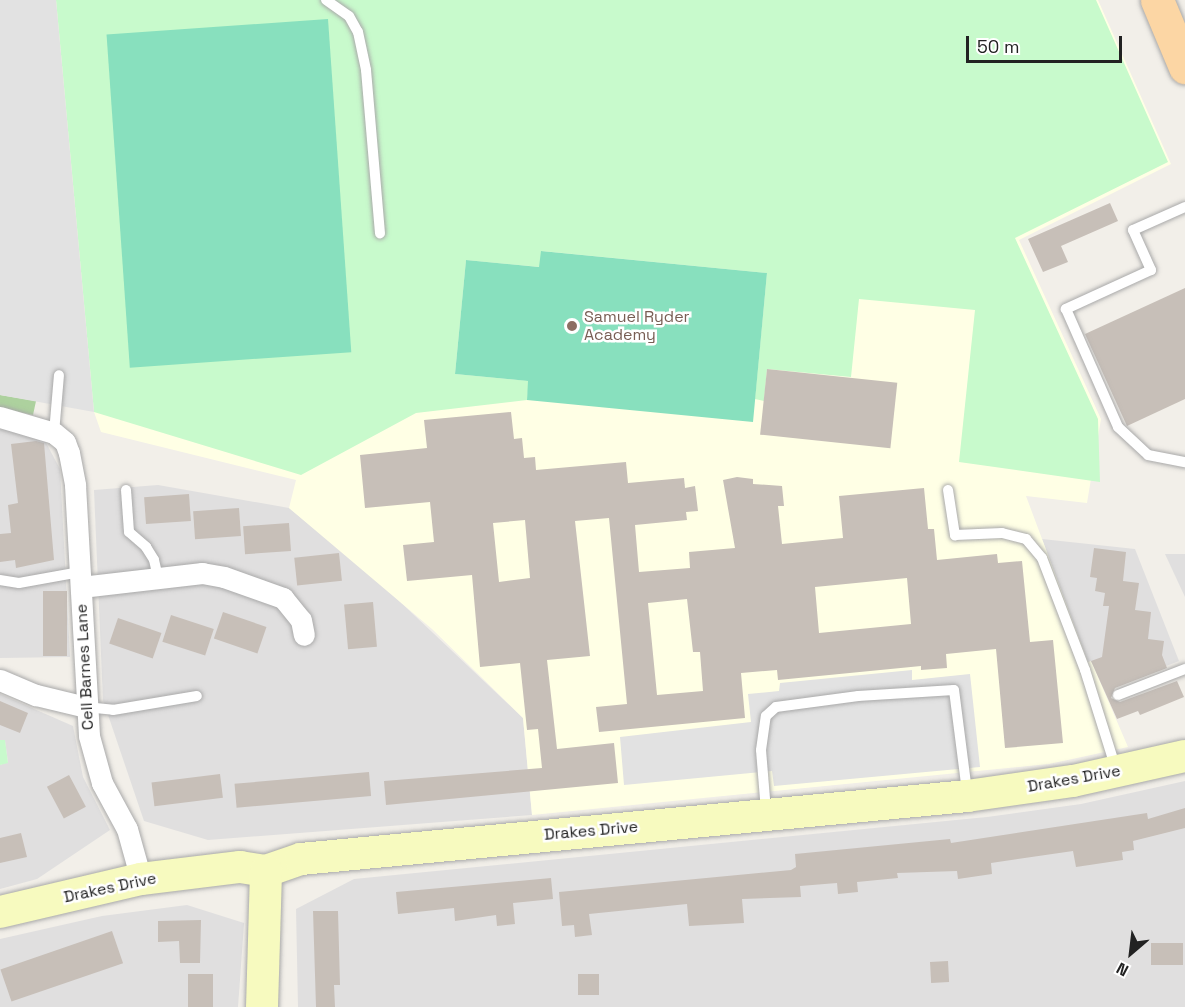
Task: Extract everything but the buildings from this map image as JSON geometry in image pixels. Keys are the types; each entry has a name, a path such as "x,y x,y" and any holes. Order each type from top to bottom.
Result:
{"main road":[{"path":"1157,0 1182,52"}],"street":[{"path":"0,417 54,433"},
{"name":"Cell Barnes Lane","path":"54,433 65,442 69,453 77,516 89,736 102,783 127,829 141,879"},
{"path":"80,580 158,578 202,573 283,598 301,620 304,635"},
{"path":"0,680 36,695 86,707"},
{"name":"Drakes Drive","path":"0,912 141,879 240,867 267,871 301,859 967,796 1117,772 1185,756"},
{"path":"262,1007 267,871"}],"lane":[{"path":"326,0 349,16 358,33 366,70 380,233"},
{"path":"1185,207 1133,230 1151,270 1066,309 1118,427 1148,455 1185,462"},
{"path":"54,433 59,375"},
{"path":"948,489 955,535 1002,532 1026,539 1042,558 1085,670 1117,772"},
{"path":"126,490 129,532 146,546 154,560 158,578"},
{"path":"0,580 19,583 80,580"},
{"path":"1118,695 1185,669"},
{"path":"767,814 760,750 766,716 776,707 898,693 954,690 967,796"},
{"path":"86,707 113,710 197,696"}],"shaded area":[{"path":"0,0 56,0 94,412 0,395"},
{"name":"Samuel Ryder Academy","path":"56,0 1098,0 1171,164 1019,240 1101,419 1087,503 1026,496 1088,662 1091,661 1128,747 1049,764 532,815 523,718 432,629 289,508 296,480 101,432 94,412"},
{"path":"0,425 44,439 60,469 70,657 0,658"},
{"path":"158,485 289,508 377,580 523,718 532,815 208,840 144,821 103,700 94,490"},
{"path":"1042,539 1135,549 1179,661 1166,666 1088,663"},
{"path":"1165,554 1185,554 1185,597"},
{"path":"912,670 912,680 970,674 980,767 774,786 772,771 624,785 620,737 751,722 748,694 779,691 780,683"},
{"path":"0,694 73,726 83,777 110,830 37,879 0,889 0,765 8,762 5,741 0,740"},
{"path":"1185,781 1185,1007 298,1007 296,909 354,879 987,817 1081,804"},
{"path":"187,905 244,923 238,1007 0,1007 0,939 102,916"}],"green space":[{"path":"56,0 1096,0 1168,162 1015,238 1098,419 1100,482 959,462 975,310 859,299 851,377 767,369 764,401 755,399 767,273 542,251 540,267 466,260 455,374 529,381 527,400 416,413 301,475 94,412"},
{"path":"328,19 351,352 130,368 107,34"},
{"path":"541,251 767,273 753,422 527,400 528,381 455,374 466,260 539,267"},
{"path":"0,395 36,401 33,415 0,408"},
{"path":"0,740 5,740 8,763 0,765"}],"place":[{"name":"Samuel Ryder Academy","path":"572,326"}]}
